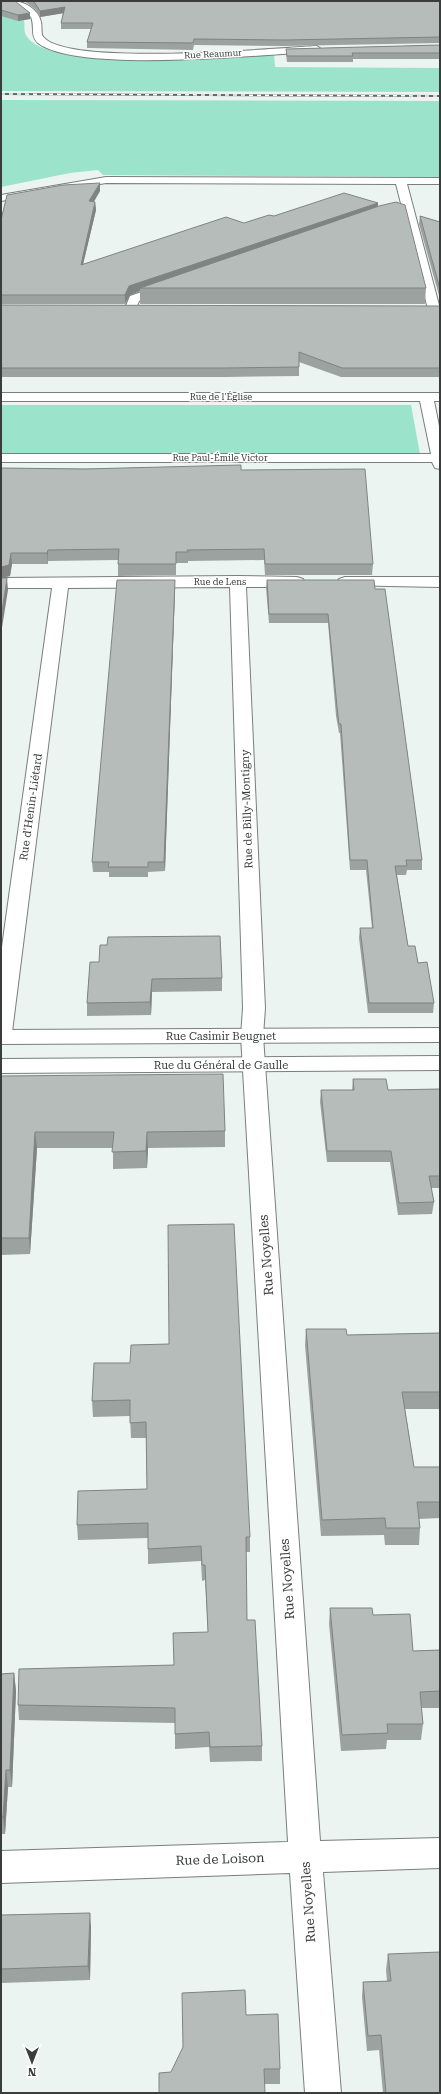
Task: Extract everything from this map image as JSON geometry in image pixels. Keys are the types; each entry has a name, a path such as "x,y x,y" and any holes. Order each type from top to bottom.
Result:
{"street":[{"name":"Rue Reaumur","path":"15,1 31,12 37,22 36,32 38,38 54,47 84,54 152,58 327,49"},
{"path":"1,198 106,180 440,181"},
{"path":"401,181 437,309 418,309"},
{"path":"397,211 408,208"},
{"path":"131,308 134,299 178,284"},
{"path":"116,309 146,308"},
{"name":"Rue de l'Église","path":"1,397 433,397"},
{"path":"433,397 439,462"},
{"name":"Rue Paul-Émile Victor","path":"1,458 439,462"},
{"name":"Rue de Billy-Montigny","path":"238,582 254,1008 252,1036 254,1064"},
{"name":"Rue de Lens","path":"1,583 440,582"},
{"name":"Rue d'Henin-Liétard","path":"1,1032 61,583"},
{"name":"Rue Casimir Beugnet","path":"1,1037 440,1035"},
{"name":"Rue du Général de Gaulle","path":"1,1066 440,1063"},
{"name":"Rue Noyelles","path":"254,1064 305,1857 323,2093"},
{"name":"Rue de Loison","path":"1,1867 440,1853"}],"green space":[{"path":"1,10 21,13 23,16 24,30 29,39 43,48 60,53 84,56 274,53 275,67 440,68 440,92 1,91"},
{"path":"1,100 440,101 440,177 103,175 98,170 70,173 1,187"},
{"path":"1,405 411,405 420,454 1,454"}],"building":[{"path":"1,1 15,1 30,13 18,15 1,10"},
{"path":"32,1 440,1 440,37 285,40 194,39 193,43 87,42 93,23 61,23 65,7 40,11"},
{"path":"440,45 440,53 352,53 353,56 287,56 286,49"},
{"path":"100,183 89,201 95,202 81,265 226,217 244,223 269,215 274,216 344,193 378,203 129,286 125,295 1,295 1,220 7,195 63,185"},
{"path":"396,202 405,205 426,288 140,288 379,206"},
{"path":"420,216 440,222 440,289"},
{"path":"1,305 440,306 440,368 342,368 299,352 299,367 1,368"},
{"path":"241,465 241,470 365,469 373,564 265,564 264,549 187,550 188,552 176,552 176,564 118,564 119,549 48,550 47,553 11,553 9,565 1,567 1,468 84,469"},
{"path":"1,578 7,578 1,618"},
{"path":"117,580 175,580 164,862 148,862 148,867 108,867 109,862 92,862"},
{"path":"267,580 374,580 375,589 385,589 422,860 406,860 407,866 395,866 408,946 415,946 418,963 427,962 434,1003 369,1003 360,928 373,928 367,860 350,860 341,724 339,724 328,614 269,614"},
{"path":"220,936 222,978 152,979 150,1002 87,1003 90,962 99,962 100,945 107,945 108,937"},
{"path":"223,1074 225,1131 147,1132 146,1151 112,1152 114,1132 35,1132 29,1238 1,1238 1,1076"},
{"path":"353,1079 386,1079 388,1090 440,1089 440,1176 429,1176 434,1202 399,1203 391,1151 327,1151 321,1090 354,1090"},
{"path":"234,1224 250,1537 246,1537 247,1620 255,1620 262,1746 210,1747 209,1732 175,1734 175,1708 18,1705 19,1669 174,1665 173,1633 208,1632 205,1565 202,1565 201,1546 148,1549 148,1523 77,1525 78,1491 147,1489 146,1422 130,1423 130,1400 92,1401 94,1363 130,1363 131,1345 169,1344 168,1225"},
{"path":"306,1329 346,1329 347,1335 440,1333 440,1392 402,1392 414,1467 440,1467 440,1502 417,1502 420,1528 386,1528 385,1518 322,1520"},
{"path":"330,1608 372,1608 373,1615 410,1614 413,1651 440,1650 440,1691 420,1692 423,1724 387,1724 388,1733 342,1735"},
{"path":"14,1673 10,1770 6,1770 3,1817 1,1817 1,1674"},
{"path":"90,1913 88,1966 1,1969 1,1915"},
{"path":"440,1952 440,2093 386,2093 381,2035 368,2036 363,1982 391,1981 388,1954"},
{"path":"245,1990 246,2015 278,2014 280,2069 264,2069 265,2093 159,2093 159,2073 171,2072 183,2047 182,1993"}],"railway":[{"path":"1,94 440,96"}]}
